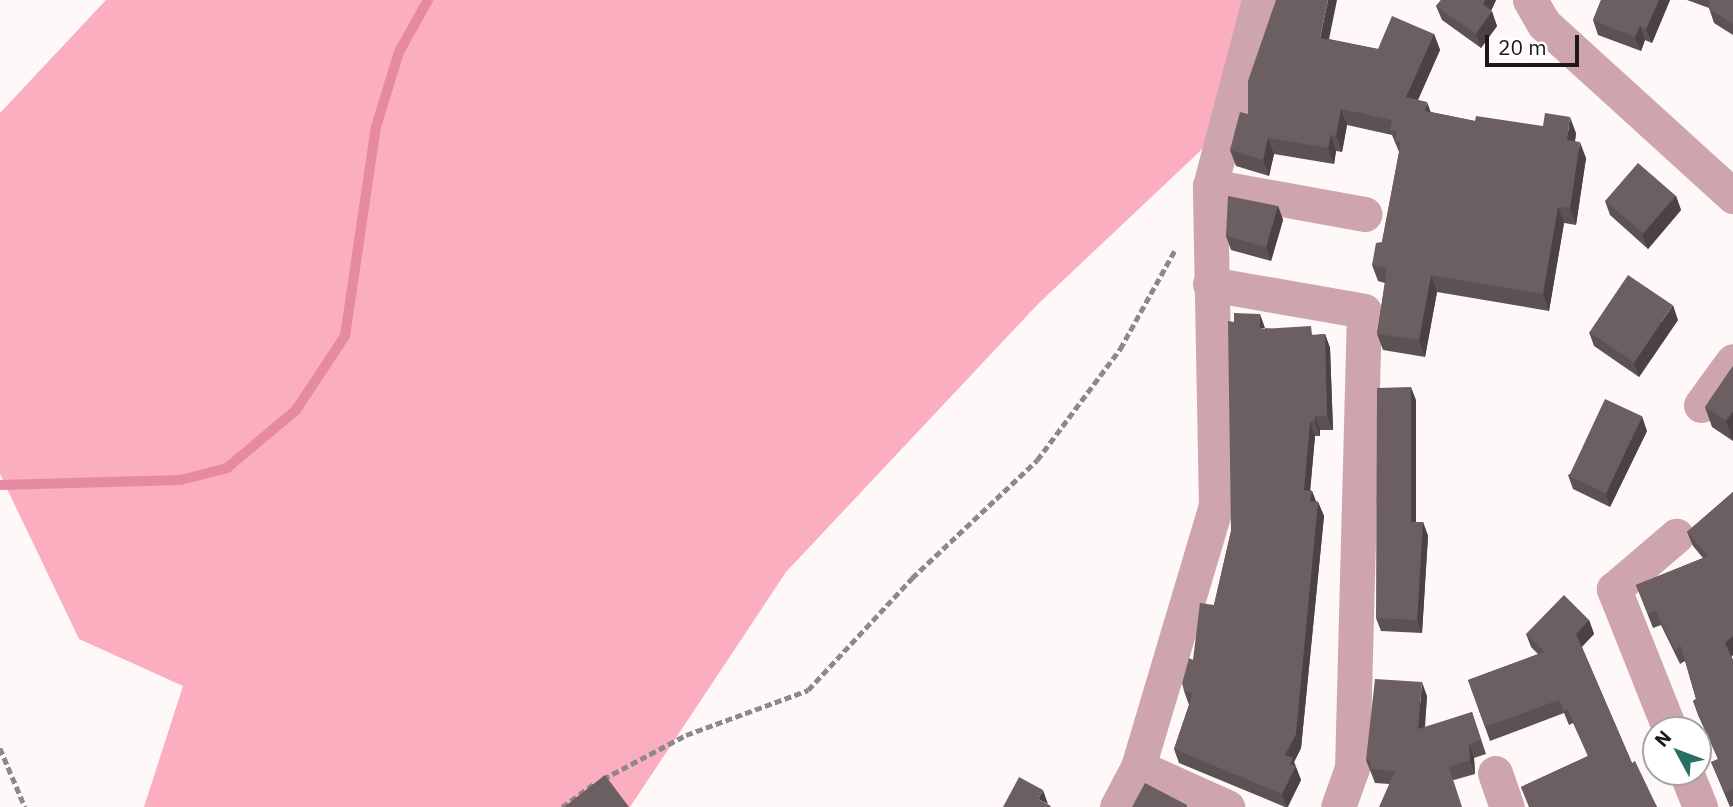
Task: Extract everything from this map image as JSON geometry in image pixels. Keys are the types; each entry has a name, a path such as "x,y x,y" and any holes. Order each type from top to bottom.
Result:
{"street":[{"path":"1117,807 1138,767 1216,506 1210,186 1259,0"},
{"path":"1530,0 1544,24 1732,191"},
{"path":"1210,186 1364,214"},
{"path":"1210,284 1364,311 1352,768 1338,807"},
{"path":"1701,405 1733,361"},
{"path":"1664,716 1614,589 1676,536"},
{"path":"1138,767 1227,807"},
{"path":"1495,773 1507,807"},
{"path":"1692,786 1700,807"}],"path":[{"path":"562,807 581,791 686,735 808,690 912,578 1037,460 1120,349 1188,226 1210,233"},
{"path":"0,748 25,807"}],"shaded area":[{"path":"106,0 1282,0 1231,122 1038,304 786,572 630,807 144,807 183,686 79,639 0,474 0,113"}],"building":[{"path":"1276,0 1328,0 1320,38 1378,49 1392,16 1434,34 1406,97 1427,102 1425,111 1475,121 1476,116 1543,126 1545,113 1570,117 1567,140 1580,142 1570,208 1558,207 1543,294 1431,275 1419,340 1377,334 1387,268 1372,265 1376,243 1382,242 1401,142 1395,141 1397,131 1390,130 1392,120 1341,109 1336,136 1331,135 1328,148 1268,138 1263,160 1230,150 1240,112 1248,114 1248,81"},
{"path":"1441,0 1485,0 1483,4 1492,11 1476,34 1436,6"},
{"path":"1601,0 1659,0 1646,29 1640,26 1635,37 1593,20"},
{"path":"1710,0 1733,0 1733,24 1709,9"},
{"path":"1638,163 1676,196 1643,234 1605,201"},
{"path":"1228,196 1278,206 1266,247 1226,236"},
{"path":"1628,275 1673,305 1634,362 1589,332"},
{"path":"1234,313 1260,314 1260,329 1311,326 1312,335 1325,334 1327,416 1315,416 1315,421 1310,422 1304,490 1312,491 1310,501 1318,502 1296,734 1285,755 1293,758 1290,764 1296,766 1282,794 1174,749 1193,693 1184,691 1182,683 1189,658 1193,660 1200,603 1214,605 1231,531 1228,321 1234,322"},
{"path":"1733,366 1733,411 1726,421 1705,407"},
{"path":"1411,387 1411,522 1423,522 1417,620 1376,618 1377,388"},
{"path":"1605,399 1642,416 1606,493 1569,476"},
{"path":"1733,492 1733,636 1725,643 1733,660 1733,789 1725,793 1712,764 1719,759 1712,743 1712,716 1700,716 1693,701 1696,699 1681,646 1675,650 1656,611 1648,614 1636,585 1708,556 1687,532"},
{"path":"1564,595 1589,620 1576,634 1632,763 1635,761 1642,776 1642,786 1647,786 1657,807 1530,807 1521,787 1588,756 1568,709 1564,711 1559,700 1485,727 1468,680 1545,652 1526,634"},
{"path":"1375,679 1422,682 1418,729 1472,712 1481,740 1469,744 1470,760 1449,767 1462,807 1379,807 1395,771 1370,769 1370,761 1366,760"},
{"path":"605,775 629,807 564,807"},
{"path":"1019,777 1043,790 1038,799 1051,806 1003,807"},
{"path":"1145,783 1187,805 1187,807 1132,807"}],"waterway":[{"path":"0,485 181,480 227,468 296,410 345,336 376,127 399,52 428,0"}]}
